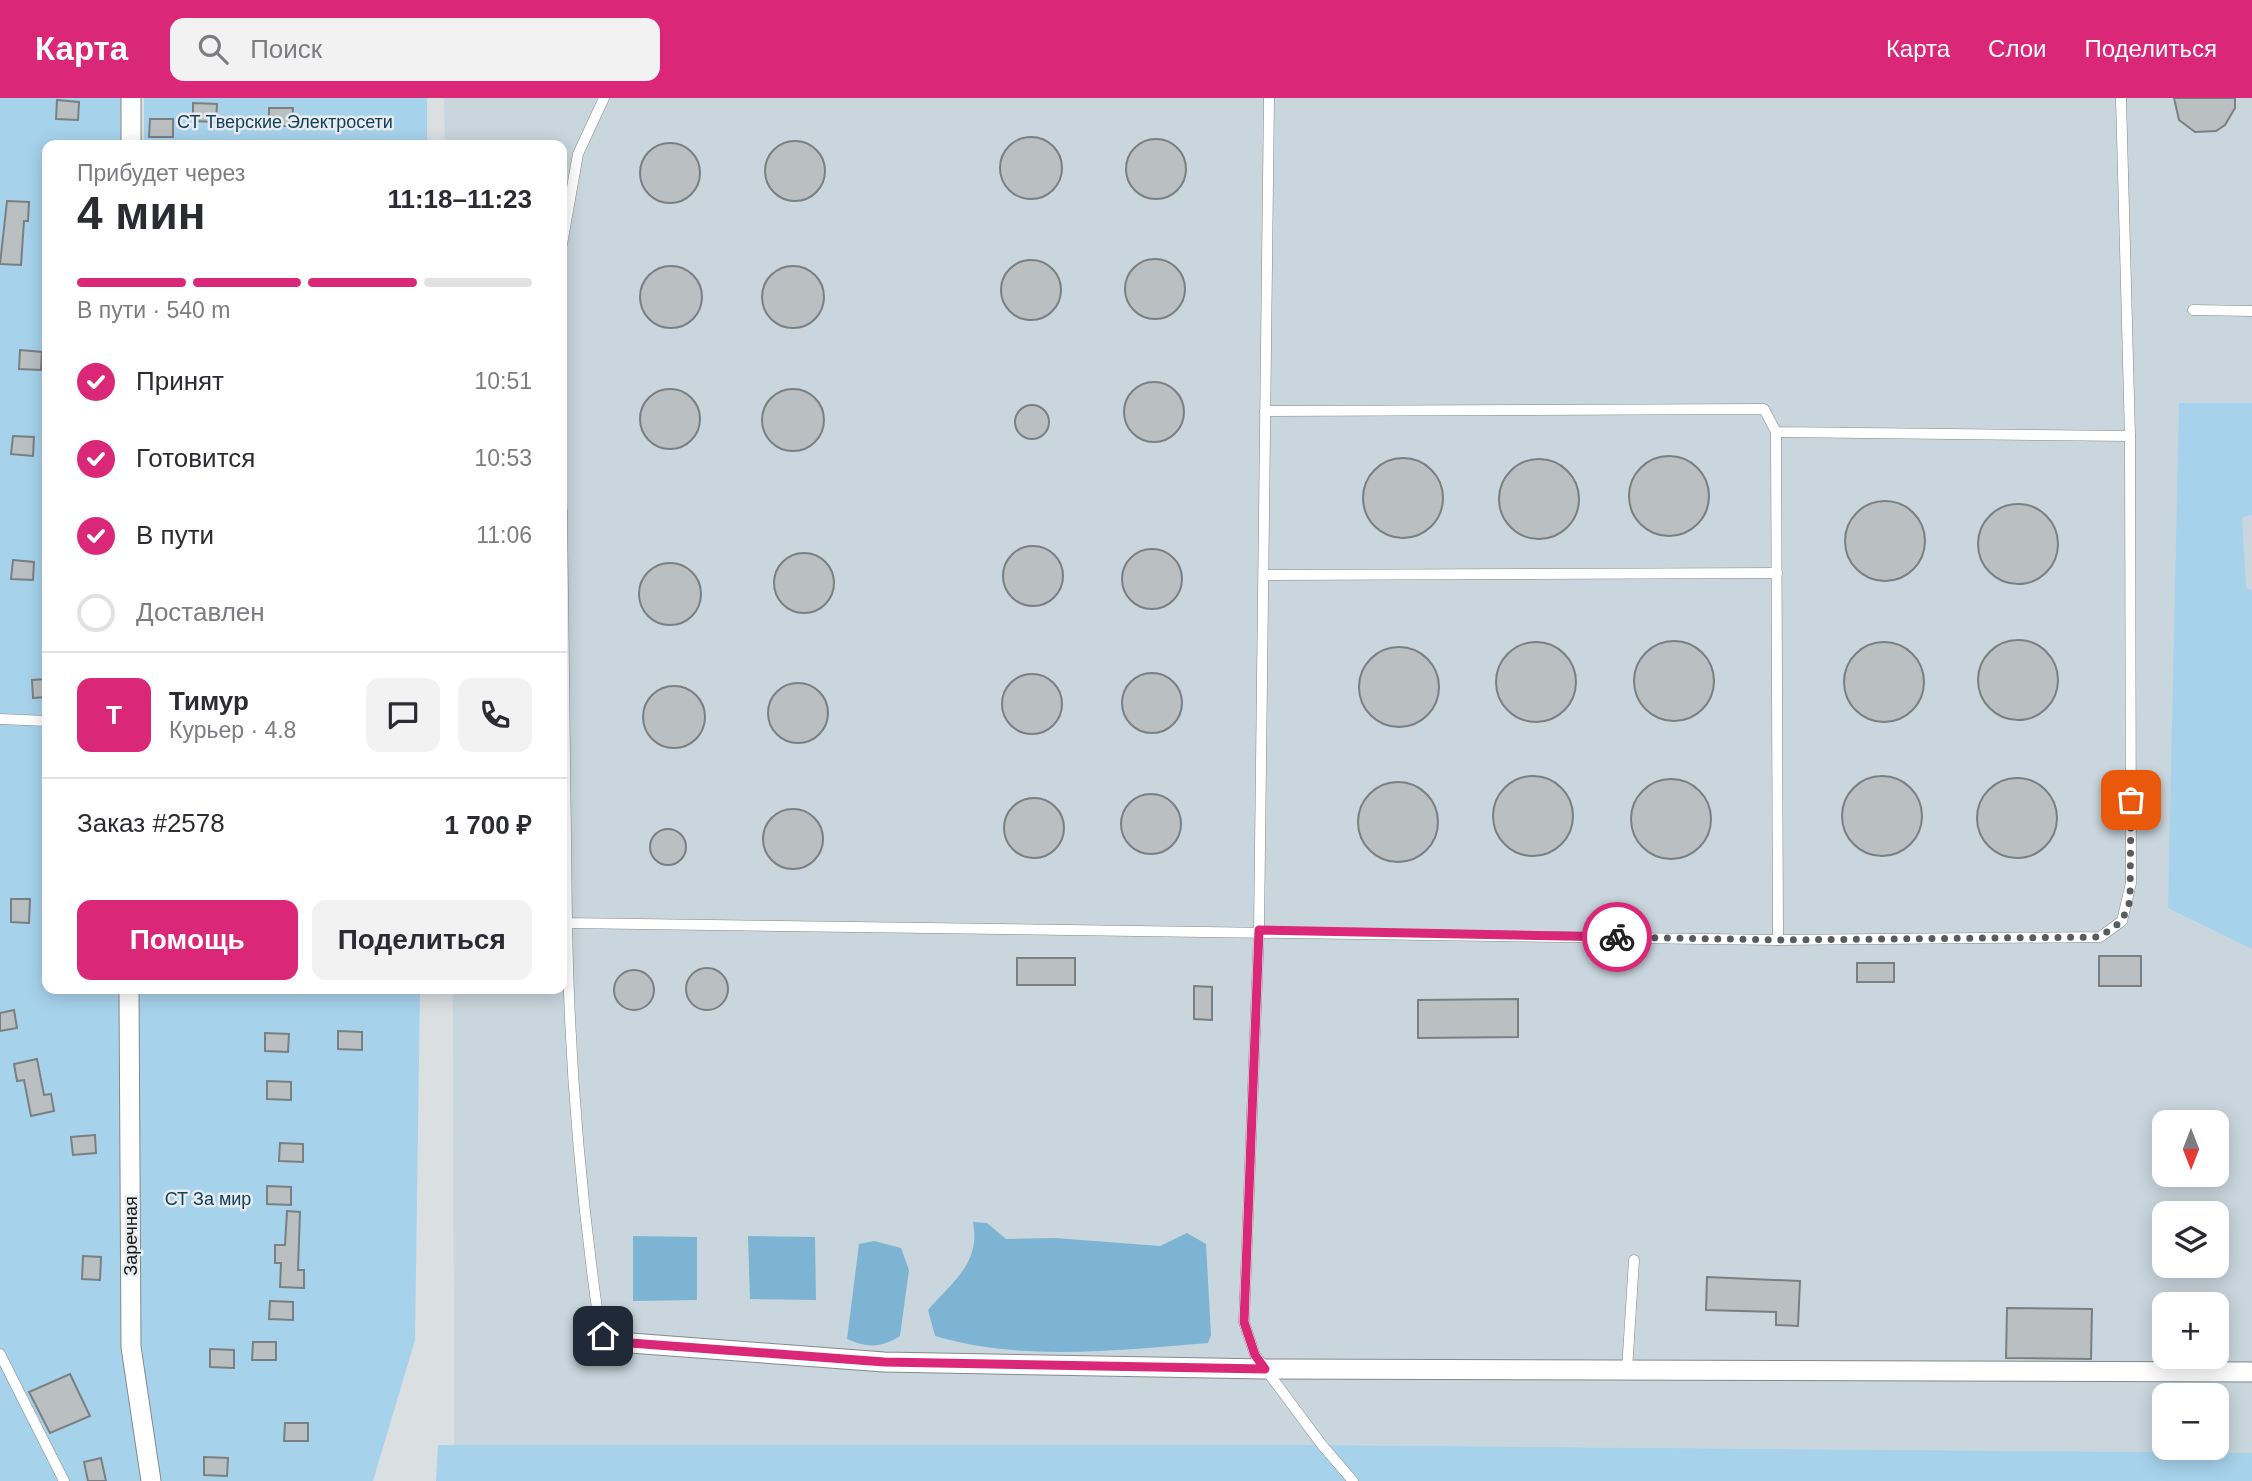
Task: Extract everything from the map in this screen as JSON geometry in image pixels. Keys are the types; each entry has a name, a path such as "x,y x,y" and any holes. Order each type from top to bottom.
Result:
{"street":[{"path":"131,98 131,140"},
{"name":"Заречная","path":"129,994 131,1347 151,1481"},
{"path":"617,1342 884,1362 1265,1369 2252,1372"}],"lane":[{"path":"567,216 578,154 604,98"},
{"path":"1269,98 1259,930 1244,1322 1255,1355 1353,1481"},
{"path":"617,1342 603,1336 598,1323 584,1221 568,981 567,923 1259,930 1778,940 2100,937 2122,921 2130,901 2131,883 2130,436 2121,98"},
{"path":"2193,310 2252,311"},
{"path":"1265,411 1763,409 1776,432 1778,940"},
{"path":"1776,432 2130,436"},
{"path":"1264,575 1777,573"},
{"path":"0,719 42,721"},
{"path":"1627,1370 1634,1260"},
{"path":"0,1354 64,1481"}],"shaded area":[{"path":"444,98 2252,98 2252,1453 2229,1453 2229,1383 2152,1383 2152,1452 1322,1445 454,1445 453,994 567,994 567,140 445,140"},
{"path":"973,1222 987,1223 1006,1239 1055,1238 1160,1246 1187,1233 1206,1244 1211,1335 1208,1343 1071,1352 1002,1349 935,1336 928,1310 969,1260 973,1249"},
{"path":"633,1236 697,1237 697,1300 633,1301"},
{"path":"748,1236 815,1237 816,1300 750,1299"},
{"path":"874,1241 901,1248 909,1270 900,1336 887,1343 874,1345 847,1339 859,1244"}],"green space":[{"name":"СТ За мир","path":"0,98 124,98 124,140 42,140 42,994 420,994 415,1340 373,1481 0,1481"},
{"name":"СТ Тверские Электросети","path":"144,98 427,98 427,140 144,140"},
{"path":"2179,403 2252,403 2252,515 2242,517 2246,587 2252,591 2252,949 2168,908"},
{"path":"438,1445 1322,1445 2152,1452 2152,1460 2229,1460 2229,1453 2252,1453 2252,1481 436,1481"}],"building":[{"path":"2174,98 2235,98 2235,108 2225,125 2216,131 2195,132 2179,120"},
{"path":"57,100 79,102 78,120 56,119"},
{"path":"193,103 217,104 216,122 193,121"},
{"path":"269,108 293,108 292,126 269,126"},
{"path":"150,119 173,119 173,137 149,137"},
{"path":"1031,137 1053,146 1062,168 1053,190 1031,199 1009,190 1000,168 1009,146"},
{"path":"1150,139 1162,139 1178,147 1184,157 1184,181 1178,191 1162,199 1150,199 1134,191 1126,175 1126,163 1134,147"},
{"path":"789,141 801,141 817,149 823,159 823,183 817,193 801,201 789,201 773,193 765,177 765,165 773,149"},
{"path":"664,143 676,143 692,151 698,161 698,185 692,195 676,203 664,203 648,195 640,179 640,167 648,151"},
{"path":"7,201 29,202 28,221 24,221 21,265 0,264"},
{"path":"1149,259 1161,259 1177,267 1183,277 1183,301 1177,311 1161,319 1149,319 1133,311 1125,295 1125,283 1133,267"},
{"path":"1025,260 1037,260 1053,268 1059,278 1059,302 1053,312 1037,320 1025,320 1009,312 1001,296 1001,284 1009,268"},
{"path":"671,266 693,275 702,297 693,319 671,328 649,319 640,297 649,275"},
{"path":"793,266 815,275 824,297 815,319 793,328 771,319 762,297 771,275"},
{"path":"20,350 42,352 41,370 19,369"},
{"path":"1148,382 1160,382 1176,390 1182,400 1182,424 1176,434 1160,442 1148,442 1132,434 1124,418 1124,406 1132,390"},
{"path":"664,389 676,389 692,397 698,407 698,431 692,441 676,449 664,449 648,441 640,425 640,413 648,397"},
{"path":"793,389 815,398 824,420 815,442 793,451 771,442 762,420 771,398"},
{"path":"1032,405 1044,410 1049,422 1044,434 1032,439 1020,434 1015,422 1020,410"},
{"path":"13,436 34,437 33,456 11,454"},
{"path":"1669,456 1684,459 1697,468 1706,481 1709,496 1706,511 1697,524 1684,533 1669,536 1654,533 1641,524 1632,511 1629,496 1632,481 1641,468 1654,459"},
{"path":"1403,458 1418,461 1431,470 1440,483 1443,498 1440,513 1431,526 1418,535 1403,538 1388,535 1375,526 1366,513 1363,498 1366,483 1375,470 1388,461"},
{"path":"1539,459 1554,462 1567,471 1576,484 1579,499 1576,514 1567,527 1554,536 1539,539 1524,536 1511,527 1502,514 1499,499 1502,484 1511,471 1524,462"},
{"path":"1885,501 1900,504 1913,513 1922,526 1925,541 1922,556 1913,569 1900,578 1885,581 1870,578 1857,569 1848,556 1845,541 1848,526 1857,513 1870,504"},
{"path":"2018,504 2033,507 2046,516 2055,529 2058,544 2055,559 2046,572 2033,581 2018,584 2003,581 1990,572 1981,559 1978,544 1981,529 1990,516 2003,507"},
{"path":"1027,546 1039,546 1055,554 1061,564 1061,588 1055,598 1039,606 1027,606 1011,598 1003,582 1003,570 1011,554"},
{"path":"1146,549 1158,549 1174,557 1180,567 1180,591 1174,601 1158,609 1146,609 1130,601 1122,585 1122,573 1130,557"},
{"path":"798,553 810,553 826,561 832,571 832,595 826,605 810,613 798,613 782,605 774,589 774,577 782,561"},
{"path":"13,560 34,562 33,580 11,579"},
{"path":"670,563 692,572 701,594 692,616 670,625 648,616 639,594 648,572"},
{"path":"2018,640 2033,643 2046,652 2055,665 2058,680 2055,695 2046,708 2033,717 2018,720 2003,717 1990,708 1981,695 1978,680 1981,665 1990,652 2003,643"},
{"path":"1674,641 1689,644 1702,653 1711,666 1714,681 1711,696 1702,709 1689,718 1674,721 1659,718 1646,709 1637,696 1634,681 1637,666 1646,653 1659,644"},
{"path":"1536,642 1551,645 1564,654 1573,667 1576,682 1573,697 1564,710 1551,719 1536,722 1521,719 1508,710 1499,697 1496,682 1499,667 1508,654 1521,645"},
{"path":"1884,642 1899,645 1912,654 1921,667 1924,682 1921,697 1912,710 1899,719 1884,722 1869,719 1856,710 1847,697 1844,682 1847,667 1856,654 1869,645"},
{"path":"1399,647 1414,650 1427,659 1436,672 1439,687 1436,702 1427,715 1414,724 1399,727 1384,724 1371,715 1362,702 1359,687 1362,672 1371,659 1384,650"},
{"path":"1146,673 1158,673 1174,681 1180,691 1180,715 1174,725 1158,733 1146,733 1130,725 1122,709 1122,697 1130,681"},
{"path":"1026,674 1038,674 1054,682 1060,692 1060,716 1054,726 1038,734 1026,734 1010,726 1002,710 1002,698 1010,682"},
{"path":"42,679 42,697 33,698 32,680"},
{"path":"792,683 804,683 820,691 826,701 826,725 820,735 804,743 792,743 776,735 768,719 768,707 776,691"},
{"path":"674,686 696,695 705,717 696,739 674,748 652,739 643,717 652,695"},
{"path":"1533,776 1548,779 1561,788 1570,801 1573,816 1570,831 1561,844 1548,853 1533,856 1518,853 1505,844 1496,831 1493,816 1496,801 1505,788 1518,779"},
{"path":"1882,776 1897,779 1910,788 1919,801 1922,816 1919,831 1910,844 1897,853 1882,856 1867,853 1854,844 1845,831 1842,816 1845,801 1854,788 1867,779"},
{"path":"2017,778 2032,781 2045,790 2054,803 2057,818 2054,833 2045,846 2032,855 2017,858 2002,855 1989,846 1980,833 1977,818 1980,803 1989,790 2002,781"},
{"path":"1671,779 1686,782 1699,791 1708,804 1711,819 1708,834 1699,847 1686,856 1671,859 1656,856 1643,847 1634,834 1631,819 1634,804 1643,791 1656,782"},
{"path":"1398,782 1413,785 1426,794 1435,807 1438,822 1435,837 1426,850 1413,859 1398,862 1383,859 1370,850 1361,837 1358,822 1361,807 1370,794 1383,785"},
{"path":"1145,794 1157,794 1173,802 1179,812 1179,836 1173,846 1157,854 1145,854 1129,846 1121,830 1121,818 1129,802"},
{"path":"1028,798 1040,798 1056,806 1062,816 1062,840 1056,850 1040,858 1028,858 1012,850 1004,834 1004,822 1012,806"},
{"path":"787,809 799,809 815,817 821,827 821,851 815,861 799,869 787,869 771,861 763,845 763,833 771,817"},
{"path":"668,829 680,835 686,847 680,859 668,865 656,859 650,847 656,835"},
{"path":"11,899 30,899 29,923 11,922"},
{"path":"2099,956 2141,956 2141,986 2099,986"},
{"path":"1017,958 1075,958 1075,985 1017,985"},
{"path":"1857,963 1894,963 1894,982 1857,982"},
{"path":"707,968 722,974 728,989 722,1004 707,1010 692,1004 686,989 692,974"},
{"path":"634,970 642,971 648,976 653,982 653,998 648,1004 642,1009 634,1010 626,1009 620,1004 615,998 614,990 615,982 620,976 626,971"},
{"path":"1194,986 1212,987 1212,1020 1194,1019"},
{"path":"1518,999 1518,1037 1418,1038 1418,1000"},
{"path":"14,1010 17,1028 0,1031 0,1013"},
{"path":"338,1031 362,1032 362,1050 338,1049"},
{"path":"265,1033 289,1034 288,1052 265,1051"},
{"path":"37,1059 44,1095 51,1094 54,1111 31,1116 24,1080 17,1081 14,1064"},
{"path":"267,1081 291,1082 291,1100 267,1099"},
{"path":"95,1135 96,1153 73,1155 71,1137"},
{"path":"280,1143 303,1144 303,1162 279,1161"},
{"path":"267,1186 291,1187 291,1205 267,1204"},
{"path":"287,1211 300,1212 298,1270 304,1270 304,1288 280,1287 281,1263 275,1263 275,1245 285,1245"},
{"path":"83,1256 101,1257 100,1280 82,1279"},
{"path":"1707,1277 1800,1281 1798,1326 1776,1325 1776,1312 1706,1310"},
{"path":"270,1301 293,1302 293,1320 269,1319"},
{"path":"2007,1308 2092,1309 2091,1359 2006,1358"},
{"path":"253,1342 276,1342 276,1360 252,1360"},
{"path":"210,1349 234,1350 234,1368 210,1367"},
{"path":"70,1374 90,1416 50,1433 29,1392"},
{"path":"285,1423 308,1423 308,1441 284,1441"},
{"path":"204,1457 228,1458 227,1476 204,1475"},
{"path":"101,1458 106,1481 88,1481 84,1462"}],"way so far":[{"path":"1617,937 1778,940 2100,937 2122,921 2130,901 2131,800"}],"route":[{"path":"603,1336 617,1342 884,1362 1265,1369 1255,1355 1244,1322 1247,1192 1256,1087 1259,930 1617,937"}]}
